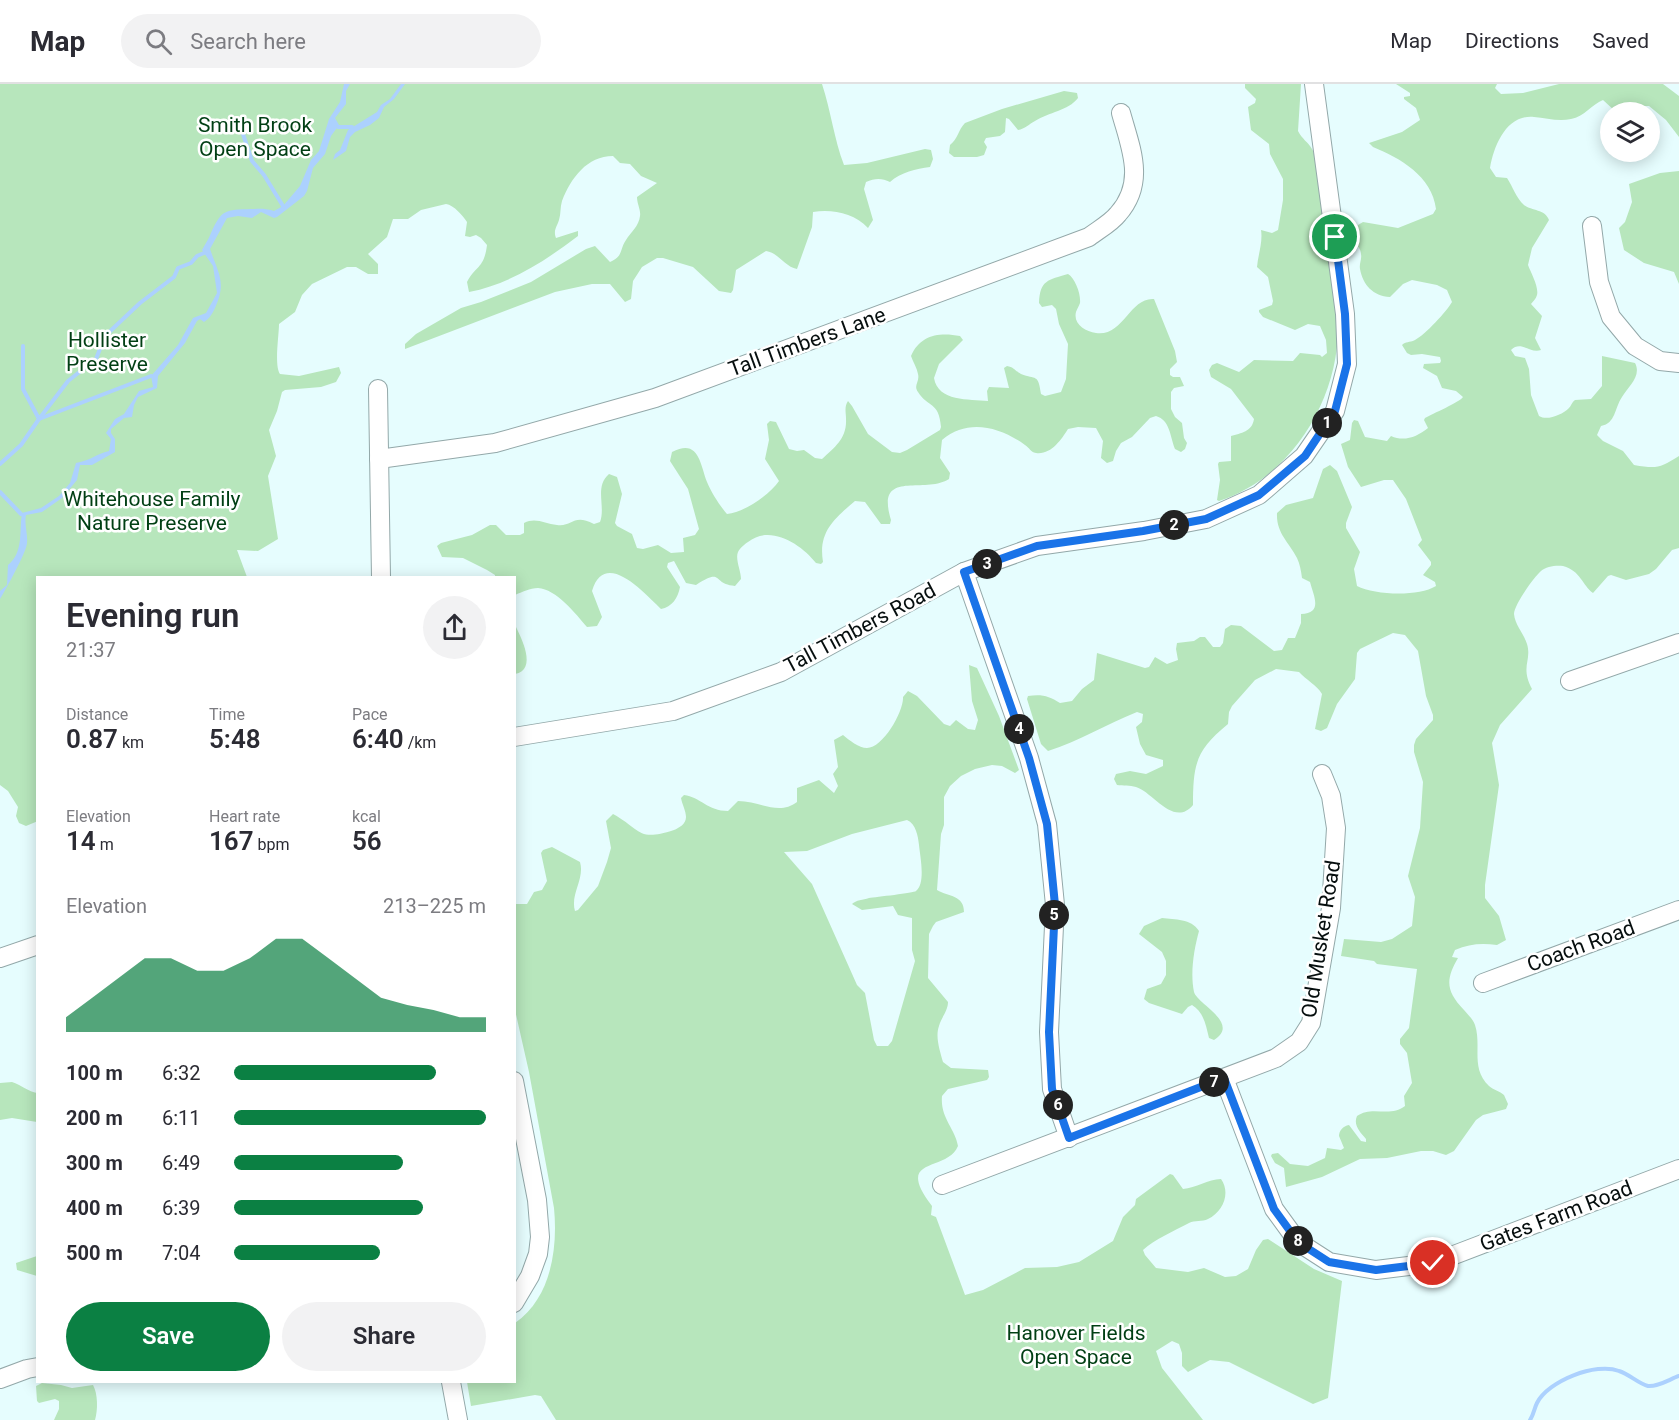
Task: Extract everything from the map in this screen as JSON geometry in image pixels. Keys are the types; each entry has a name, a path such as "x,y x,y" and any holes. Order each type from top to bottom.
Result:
{"street":[{"name":"Tall Timbers Road","path":"516,737 673,711 781,672 964,572 1037,546 1143,531 1206,519 1259,495 1305,456 1335,411 1347,364 1345,314 1314,84"},
{"name":"Tall Timbers Lane","path":"379,459 495,443 655,398 1089,237 1118,215 1134,190 1135,162 1121,113"},
{"path":"1592,226 1599,282 1611,317 1635,346 1660,361 1679,363"},
{"path":"378,389 381,576"},
{"path":"964,572 1029,758 1047,824 1055,905 1049,1032 1052,1089 1069,1138"},
{"path":"1570,681 1679,643"},
{"name":"Old Musket Road","path":"942,1185 1276,1058 1299,1042 1311,1023 1330,908 1336,828 1331,796 1322,774"},
{"name":"Coach Road","path":"1483,982 1679,910"},
{"path":"0,958 36,946"},
{"name":"Gates Farm Road","path":"1224,1078 1274,1209 1298,1242 1329,1262 1376,1270 1433,1263 1679,1169"},
{"path":"516,1091 537,1200 540,1237 538,1254 530,1276 516,1300"},
{"path":"0,1379 36,1367"},
{"path":"452,1383 458,1420"}],"green space":[{"path":"0,84 822,84 844,165 867,163 925,149 931,150 933,159 930,167 904,173 890,182 878,179 866,182 864,189 873,220 868,228 842,213 813,212 812,227 797,269 789,266 775,254 766,251 736,270 731,293 719,291 693,267 657,258 642,267 633,281 631,299 625,302 610,284 592,284 555,292 405,349 405,344 416,334 461,308 531,282 586,249 595,246 610,262 614,260 639,220 637,197 657,183 641,176 630,164 620,163 613,156 588,164 570,184 562,201 560,218 555,231 556,238 578,231 578,236 553,254 513,277 469,292 467,282 482,263 487,245 476,235 465,236 467,222 458,211 446,204 421,210 408,219 393,219 387,237 368,254 378,264 378,274 368,274 356,267 347,267 312,284 302,295 295,312 279,324 277,357 280,374 299,376 339,367 341,373 336,382 321,387 282,392 269,430 276,456 268,476 278,539 258,551 237,550 247,576 36,576 36,822 26,826 19,823 16,816 18,807 8,791 0,785"},
{"path":"1245,84 1301,84 1298,131 1313,151 1323,205 1336,297 1337,349 1331,377 1321,404 1307,430 1290,453 1269,473 1245,489 1219,501 1217,500 1220,480 1218,464 1231,461 1231,436 1251,427 1254,419 1231,389 1211,377 1209,370 1212,365 1217,363 1239,372 1254,360 1293,361 1300,353 1322,357 1327,353 1326,340 1320,326 1308,324 1295,330 1263,317 1259,312 1272,305 1273,301 1268,277 1257,267 1261,230 1272,233 1278,230 1283,200 1283,179 1270,154 1269,144 1251,130 1248,107 1255,103 1256,99 1245,88"},
{"path":"1396,84 1497,84 1495,88 1501,94 1523,93 1559,84 1663,84 1679,96 1679,137 1660,115 1660,102 1605,102 1603,100 1580,116 1571,119 1525,117 1516,120 1503,133 1490,168 1496,177 1507,178 1524,205 1541,212 1549,220 1532,248 1528,265 1537,292 1531,304 1542,316 1535,338 1541,350 1518,346 1511,350 1515,356 1525,358 1529,369 1531,395 1539,416 1546,418 1559,415 1566,411 1575,400 1591,399 1602,386 1602,356 1635,363 1636,377 1619,402 1612,419 1601,426 1597,435 1603,441 1623,451 1634,465 1658,466 1679,456 1679,548 1672,550 1649,574 1626,580 1608,576 1593,593 1569,568 1552,566 1543,569 1529,585 1515,610 1516,622 1527,644 1526,669 1532,689 1500,725 1492,743 1499,785 1485,885 1485,898 1499,916 1506,940 1497,945 1475,944 1455,950 1452,957 1458,958 1451,972 1449,984 1453,996 1475,1025 1478,1064 1483,1079 1489,1086 1504,1095 1508,1104 1506,1109 1483,1115 1476,1120 1454,1151 1446,1155 1433,1151 1421,1151 1387,1158 1360,1159 1322,1177 1286,1187 1284,1168 1275,1163 1272,1154 1278,1153 1290,1164 1308,1166 1325,1158 1327,1148 1341,1150 1344,1148 1339,1134 1349,1125 1361,1141 1366,1142 1359,1131 1357,1116 1369,1111 1393,1111 1405,1106 1404,1096 1412,1083 1407,1053 1400,1044 1400,1039 1409,1028 1417,969 1377,964 1374,961 1341,956 1344,939 1381,942 1392,939 1412,926 1415,897 1408,876 1420,828 1423,782 1414,745 1416,739 1433,720 1418,651 1405,635 1393,633 1360,649 1357,653 1355,679 1337,704 1327,728 1321,731 1315,729 1322,694 1299,672 1276,669 1255,680 1232,706 1228,724 1203,750 1198,759 1194,779 1193,805 1186,811 1178,813 1171,811 1143,790 1117,785 1114,779 1116,774 1130,771 1146,774 1163,766 1163,760 1146,755 1140,744 1136,727 1142,722 1143,714 1137,712 1048,751 1041,744 1027,699 1028,696 1037,695 1049,697 1060,703 1072,701 1094,680 1097,653 1145,668 1149,667 1155,657 1167,664 1178,660 1177,643 1205,637 1213,647 1220,647 1223,643 1225,629 1231,625 1241,626 1274,651 1282,650 1288,638 1295,638 1301,623 1301,614 1312,611 1315,607 1315,598 1310,582 1302,578 1297,558 1281,532 1277,513 1286,505 1313,498 1323,469 1330,465 1337,471 1352,507 1346,528 1360,552 1354,569 1357,586 1396,594 1419,592 1436,586 1435,582 1423,575 1431,562 1418,545 1422,540 1406,499 1393,480 1384,480 1361,487 1348,467 1341,444 1350,440 1354,420 1358,421 1365,437 1387,441 1391,436 1401,439 1415,436 1428,428 1425,418 1463,397 1456,391 1442,388 1437,376 1423,368 1424,364 1440,363 1440,357 1411,355 1402,345 1419,337 1446,311 1452,302 1447,290 1437,285 1412,280 1403,284 1390,297 1374,292 1366,285 1361,275 1361,252 1354,241 1358,225 1363,222 1398,228 1433,214 1436,209 1428,187 1413,170 1369,143 1402,132 1420,120 1416,108 1404,99 1410,96 1410,93"},
{"path":"1064,91 1077,93 1078,98 1064,109 1018,130 1006,118 1005,132 1000,136 986,138 984,142 987,147 984,155 954,157 949,153 950,145 965,123 1002,109"},
{"path":"1679,171 1679,284 1674,272 1644,263 1624,250 1619,228 1625,222 1632,202 1629,184 1660,173"},
{"path":"1068,274 1071,276 1080,295 1076,320 1084,329 1096,333 1105,333 1113,329 1139,304 1154,299 1175,351 1177,362 1170,369 1170,375 1180,377 1184,386 1174,388 1171,392 1171,409 1182,423 1187,443 1181,452 1175,449 1167,425 1156,416 1150,418 1132,437 1121,443 1113,461 1107,463 1101,458 1103,441 1096,428 1068,429 1055,446 1041,453 1032,452 1027,446 995,430 984,427 962,429 942,440 940,458 950,473 949,479 939,483 896,488 890,494 888,504 890,524 881,524 865,502 855,501 834,520 825,534 821,564 816,563 802,549 785,539 766,535 757,537 745,544 738,552 741,579 735,586 728,585 714,577 696,585 686,583 674,561 668,563 667,567 680,587 674,601 661,609 636,585 625,578 615,574 606,574 598,579 592,591 602,617 597,626 587,627 559,597 545,589 535,588 516,595 516,576 495,576 463,558 442,557 437,546 472,535 490,525 496,525 506,535 520,535 524,533 524,523 528,521 557,525 577,520 594,524 600,522 602,485 609,474 617,477 622,494 615,523 632,534 637,548 643,549 658,545 671,553 684,552 683,538 695,535 699,529 688,489 670,461 672,452 688,448 697,455 711,490 727,514 756,502 779,481 765,459 769,440 767,424 770,421 776,422 789,449 804,450 815,458 822,459 842,437 846,426 848,401 868,434 892,452 900,453 907,450 940,430 941,427 938,413 917,390 918,374 911,356 925,339 938,335 960,336 963,340 939,364 934,378 941,391 948,395 955,398 988,401 989,387 1009,388 1004,368 1007,366 1021,374 1036,378 1041,394 1045,396 1061,392 1066,379 1068,344 1059,324 1056,309 1052,305 1042,307 1039,303 1043,285"},
{"path":"516,627 524,645 527,660 522,671 516,674"},
{"name":"Hanover Fields Open Space","path":"969,665 977,668 999,716 1019,770 1015,773 1002,766 992,765 975,769 961,776 950,786 944,797 944,825 941,834 937,890 959,899 964,912 936,922 929,934 928,978 948,1002 938,1035 943,1062 951,1068 988,1070 989,1077 987,1080 948,1089 942,1096 943,1111 958,1146 944,1160 926,1167 920,1172 918,1179 921,1190 932,1206 931,1215 936,1217 965,1295 983,1290 1025,1268 1057,1267 1079,1262 1113,1241 1123,1217 1135,1205 1136,1199 1170,1174 1183,1189 1221,1179 1225,1196 1218,1212 1208,1219 1189,1223 1159,1239 1143,1250 1145,1255 1156,1268 1188,1272 1204,1268 1225,1277 1236,1276 1248,1269 1256,1250 1263,1240 1268,1239 1314,1269 1342,1281 1328,1398 1313,1404 1229,1362 1210,1360 1188,1372 1182,1366 1179,1344 1172,1341 1156,1351 1162,1368 1203,1420 556,1420 541,1396 535,1395 471,1406 467,1383 516,1383 516,1322 537,1300 550,1272 553,1256 554,1208 516,1014 516,904 527,904 534,892 542,890 547,881 541,853 543,850 552,847 580,862 581,874 574,899 575,911 598,886 611,848 606,821 613,814 641,833 653,835 674,830 684,824 686,815 681,798 684,795 715,809 728,811 738,801 776,808 790,806 797,802 797,788 819,780 834,793 838,786 833,774 838,767 834,740 843,735 861,747 867,748 880,742 896,719 903,697 908,691 917,696 944,724 950,726 956,720 968,729 975,730 978,720 972,701","holes":["907,820 913,824 919,842 922,869 921,882 916,891 869,898 852,904 862,910 893,906 898,915 912,918 912,950 915,961 892,1041 888,1046 877,1046 865,993 857,985 812,884 784,852 807,851 852,834"]},
{"path":"1162,918 1187,922 1199,931 1193,961 1193,985 1197,997 1215,1014 1223,1027 1221,1034 1214,1040 1209,1038 1202,1015 1192,1005 1182,1014 1149,1003 1144,999 1147,989 1161,984 1166,975 1166,961 1162,952 1139,934 1144,926"},
{"path":"12,1082 36,1093 36,1122 12,1118 0,1120 0,1083"},
{"path":"36,1256 36,1276 17,1270 16,1263"},
{"path":"42,1383 72,1388 93,1385 97,1402 95,1420 54,1420 59,1409 59,1401 55,1399 39,1403 37,1401 36,1386"}],"water":[{"path":"344,84 350,84 346,91 346,104 335,118 339,125 331,136 325,154 313,168 304,196 274,218 261,212 252,218 238,216 227,218 210,249 221,284 219,299 212,314 204,322 200,319 197,321 185,343 158,376 157,388 138,397 132,417 124,418 111,429 115,439 115,452 92,465 80,465 77,480 62,498 42,512 26,515 26,547 15,571 0,599 0,591 7,585 8,565 19,548 22,513 41,508 59,496 70,483 76,463 109,451 111,439 106,433 115,419 124,414 139,391 153,387 151,376 178,345 193,318 206,313 217,293 213,266 202,250 218,219 225,212 230,211 267,209 274,211 283,206 300,186 311,160 319,151 329,119 340,102"},
{"path":"401,84 405,84 394,99 384,107 379,118 355,132 350,137 346,151 333,160 348,130 377,112"}],"waterway":[{"path":"239,122 252,161 264,175 283,206"},
{"path":"338,127 352,127"},
{"path":"23,346 23,389 39,419 68,381 96,359 105,336 140,303 174,277 178,268 191,263 197,256 204,253"},
{"path":"0,464 21,445 39,419 151,376"},
{"path":"0,492 21,514"},
{"path":"1530,1420 1537,1403 1551,1387 1586,1371 1598,1369 1619,1371 1648,1386 1679,1376"}],"route":[{"path":"1335,237 1345,314 1347,364 1335,411 1305,456 1259,495 1206,519 1143,531 1037,546 964,572 1029,758 1047,824 1055,905 1049,1032 1052,1089 1069,1138 1224,1078 1274,1209 1298,1242 1329,1262 1376,1270 1433,1263"}],"park label":[{"name":"Smith Brook Open Space","path":"255,137"},
{"name":"Hollister Preserve","path":"107,352"},
{"name":"Whitehouse Family Nature Preserve","path":"152,511"}]}
